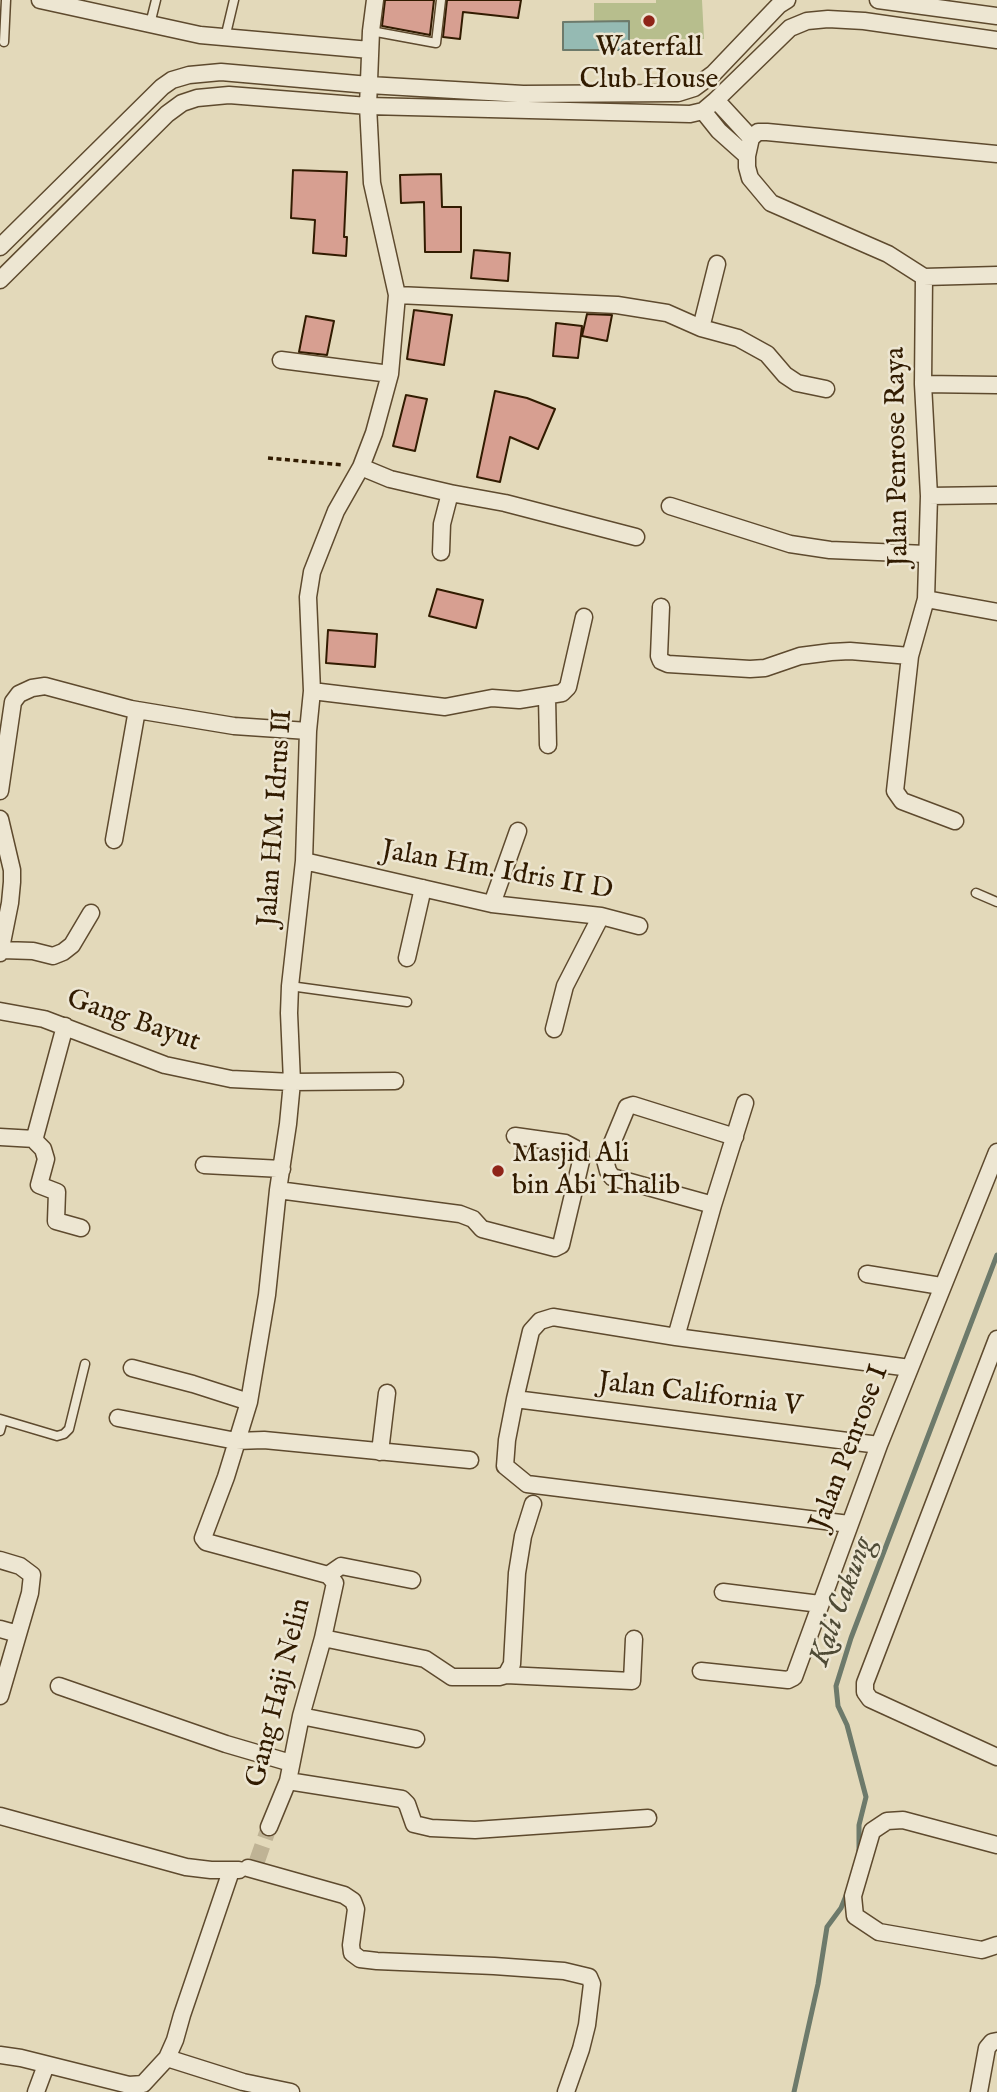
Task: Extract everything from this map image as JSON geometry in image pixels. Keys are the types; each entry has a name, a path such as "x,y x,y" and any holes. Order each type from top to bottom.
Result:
{"street":[{"path":"40,0 150,25 225,38 370,50"},
{"name":"Jalan HM. Idrus II","path":"206,1542 203,1538 226,1478 249,1402 267,1295 292,1082 290,986 304,861 308,731 312,691 308,597 312,572 374,433 390,374 397,295 372,183 368,106 375,0"},
{"path":"0,247 172,80 189,75 221,72 369,85 523,94 678,93 694,88 713,74 779,5 788,0"},
{"path":"878,0 997,16"},
{"path":"0,280 166,114 182,103 197,98 229,95 368,106 681,114 703,111 790,28 807,21 864,21 997,40"},
{"path":"716,100 751,138"},
{"path":"703,111 719,131 747,156"},
{"path":"997,154 758,132 751,138 747,156 750,178 771,202 888,254 924,277 997,275"},
{"path":"701,328 717,264"},
{"name":"Jalan Penrose Raya","path":"924,277 923,384 929,496 926,600 910,656 895,791 902,801 955,821"},
{"path":"397,295 617,304 667,313 701,328 738,338 767,354 785,375 797,383 826,389"},
{"path":"281,360 390,374"},
{"path":"923,384 997,385"},
{"path":"361,467 390,479 505,503 636,537"},
{"path":"441,552 442,524 450,493"},
{"path":"929,496 997,495"},
{"path":"670,506 790,544 830,550 926,554"},
{"path":"926,600 997,612"},
{"path":"661,607 659,656 668,664 750,669 765,668 800,656 831,652 910,656"},
{"path":"312,691 445,707 492,698 519,700 562,693 568,687 584,617"},
{"path":"0,791 6,702 32,688 45,686 137,710 234,726 308,731"},
{"path":"547,696 548,746"},
{"path":"114,840 137,710"},
{"path":"0,818 10,903 1,951 33,951 54,956 63,953 72,944 91,913"},
{"path":"492,904 518,831"},
{"name":"Jalan Hm. Idris II D","path":"304,861 492,904 601,916 639,926"},
{"path":"407,958 423,888"},
{"path":"554,1029 565,986 601,916"},
{"name":"Gang Bayut","path":"0,1011 65,1026 165,1065 231,1079 292,1082 395,1081"},
{"path":"35,1139 65,1026"},
{"path":"676,1337 745,1104"},
{"path":"713,1205 612,1177 605,1160 627,1107 633,1105 735,1136"},
{"path":"278,1190 460,1214 473,1219 482,1229 555,1248 561,1245 580,1151 565,1143 515,1136"},
{"path":"0,1137 35,1139 43,1149 46,1159 39,1185 57,1192 56,1221 81,1228"},
{"name":"Jalan Penrose I","path":"701,1671 788,1680 794,1677 878,1445 997,1152"},
{"path":"204,1164 282,1169"},
{"path":"867,1274 942,1286"},
{"path":"849,1524 527,1484 505,1466 507,1440 531,1331 540,1321 553,1317 676,1337 910,1368"},
{"path":"997,1339 865,1683 865,1692 870,1699 997,1757"},
{"path":"132,1368 249,1402"},
{"path":"380,1452 387,1392"},
{"name":"Jalan California V","path":"515,1399 878,1445"},
{"path":"118,1418 236,1441 264,1440 470,1460"},
{"path":"506,1675 512,1664 517,1573 533,1504"},
{"name":"Gang Haji Nelin","path":"206,1542 328,1575 335,1583 301,1716 288,1782 270,1827"},
{"path":"0,1560 20,1566 32,1575 32,1586 0,1696"},
{"path":"328,1575 341,1566 412,1580"},
{"path":"723,1592 820,1604"},
{"path":"0,1629 18,1634"},
{"path":"323,1638 425,1658 452,1676 506,1675 632,1681 634,1639"},
{"path":"58,1686 226,1744 291,1763"},
{"path":"301,1716 416,1739"},
{"path":"288,1782 402,1800 407,1804 414,1824 431,1828 475,1830 648,1818"},
{"path":"0,1816 186,1867 245,1867 344,1895 353,1901 356,1909 351,1945 352,1952 360,1959 564,1971 589,1977 592,1983 587,2025 566,2092"},
{"path":"997,1845 903,1820 887,1821 872,1831 853,1896 855,1916 878,1932 982,1950 997,1945"},
{"path":"0,2055 21,2057 129,2085 144,2084 167,2058 245,1867"},
{"path":"979,2092 987,2048 995,2041"},
{"path":"167,2058 243,2082 291,2092"},
{"path":"36,2092 46,2065"}],"lane":[{"path":"4,41 6,0"},
{"path":"150,25 156,0"},
{"path":"225,38 234,0"},
{"path":"371,31 436,43 441,0"},
{"path":"976,893 997,902"},
{"path":"290,986 407,1002"},
{"path":"0,1431 2,1420 57,1436 64,1434 69,1429 85,1364"}],"path":[{"path":"268,458 361,467"}],"green space":[{"name":"Waterfall Club House","path":"656,0 702,0 704,39 594,39 594,3 656,3"}],"water":[{"path":"629,21 629,50 563,50 563,22"}],"building":[{"path":"385,0 434,0 430,35 382,26"},
{"path":"447,0 521,0 518,18 463,12 460,39 443,37"},
{"path":"293,170 347,172 344,237 347,237 346,256 313,253 315,220 291,218"},
{"path":"441,174 442,207 461,207 461,252 425,252 424,202 401,203 400,175"},
{"path":"474,250 510,253 508,281 471,278"},
{"path":"414,310 452,315 444,365 407,359"},
{"path":"587,314 612,315 607,341 582,336"},
{"path":"306,316 334,321 327,355 299,352"},
{"path":"556,323 582,326 578,358 553,356"},
{"path":"495,391 527,398 555,409 538,449 510,437 500,482 477,477"},
{"path":"406,395 427,399 415,451 393,446"},
{"path":"437,589 483,600 476,628 429,616"},
{"path":"328,630 377,634 375,667 326,663"}],"waterway":[{"name":"Kali Cakung","path":"859,1852 859,1825 866,1797 847,1725 838,1706 836,1686 851,1638 997,1255"},
{"name":"Kali Cakung","path":"794,2092 818,1984 827,1927 841,1908 848,1891"}],"tunnel":[{"path":"257,1861 269,1827"}],"place":[{"name":"Waterfall Club House","path":"649,21"},
{"name":"Masjid Ali bin Abi Thalib","path":"498,1171"}]}
